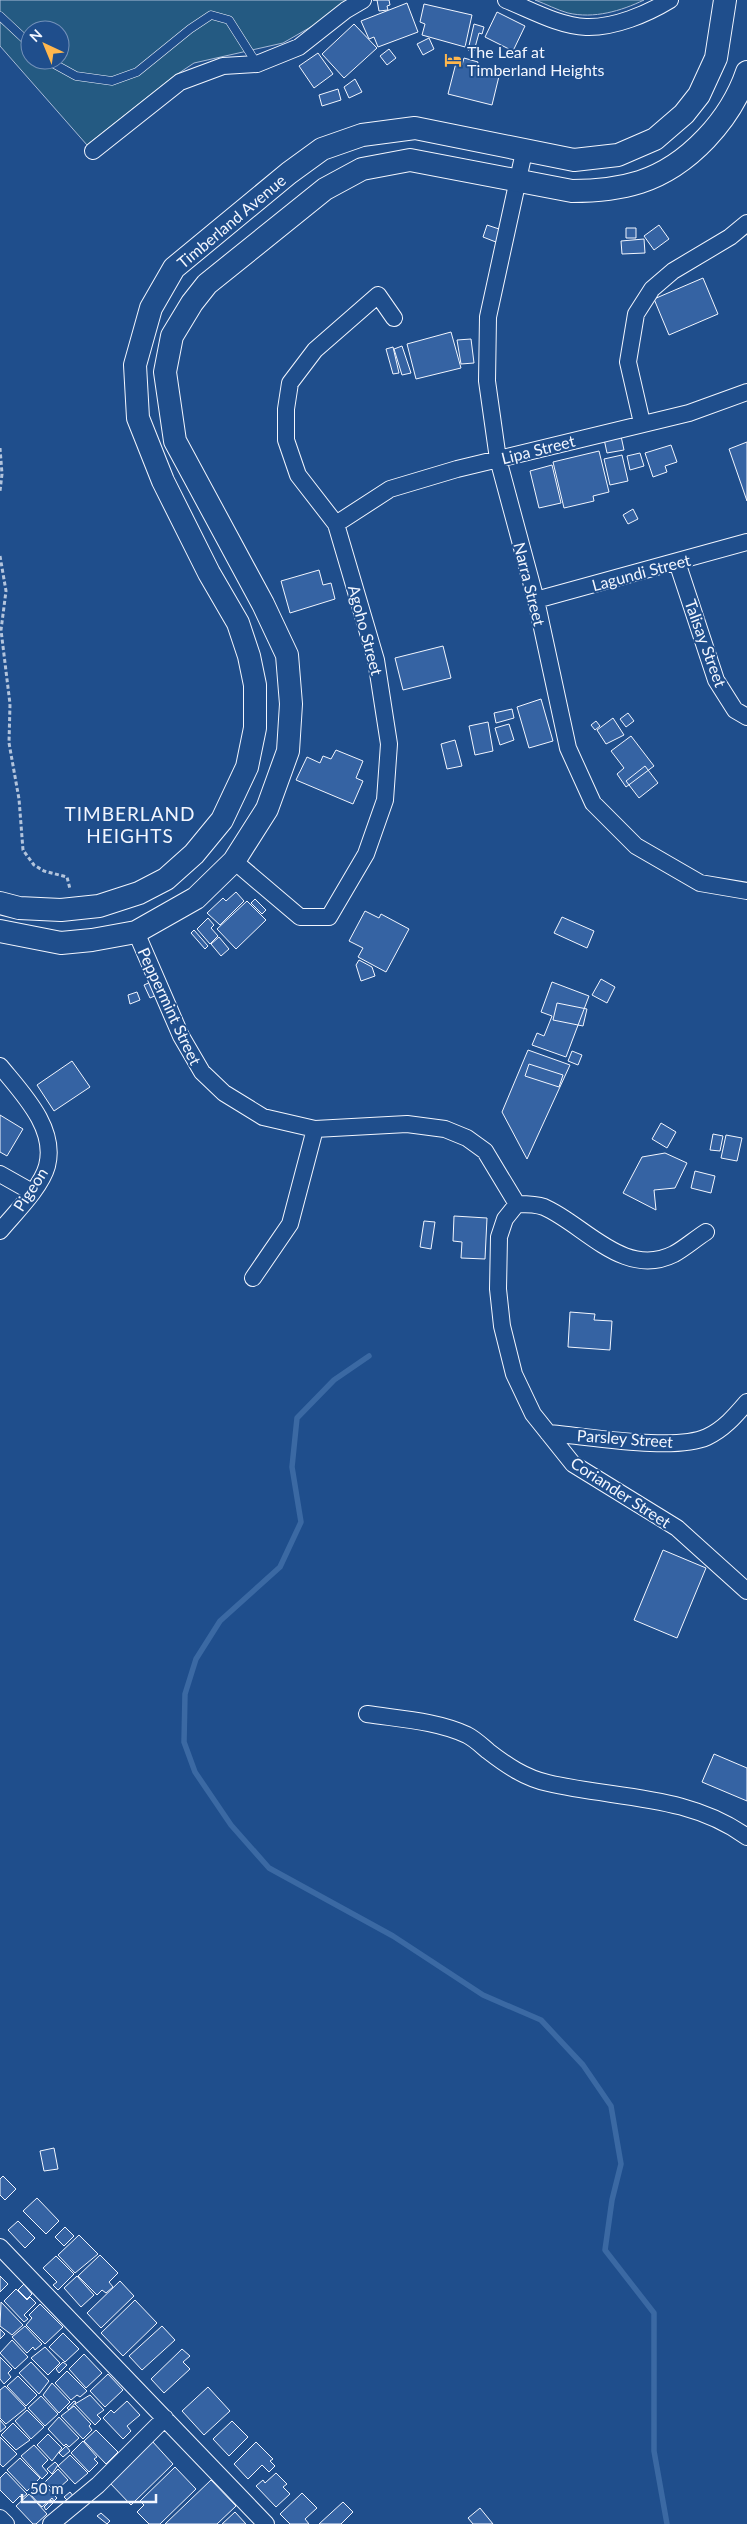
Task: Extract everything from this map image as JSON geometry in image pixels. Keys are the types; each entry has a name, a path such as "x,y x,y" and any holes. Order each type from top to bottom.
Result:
{"street":[{"path":"93,151 180,82 223,66 257,64 299,47 346,10 363,0"},
{"path":"506,0 564,23 587,27 618,23 670,0"},
{"name":"Timberland Avenue","path":"0,903 19,908 61,910 99,906 139,893 166,879 194,854 222,820 246,767 255,728 255,685 249,656 238,623 209,573 163,481 138,418 135,365 151,308 174,268 288,173 322,149 362,135 415,128 524,152 574,160 618,155 655,139 684,114 699,96 716,58 725,0"},
{"name":"Timberland Avenue","path":"0,931 61,942 92,940 136,932 196,898 234,861 267,810 288,751 291,704 287,655 175,441 165,372 172,336 192,303 207,284 325,189 362,169 410,160 572,191 598,191 640,182 662,172 682,159 714,130 741,91 747,72"},
{"name":"Narra Street","path":"524,152 488,317 487,381 498,459 536,600 568,748 593,803 636,846 700,883 747,891"},
{"path":"642,423 628,362 636,314 652,289 673,270 730,237 747,223"},
{"name":"Agoho Street","path":"234,861 300,917 329,917 366,854 385,800 389,744 376,660 336,524 298,475 286,440 286,409 290,382 315,350 378,296 394,318"},
{"name":"Lipa Street","path":"336,524 390,489 498,459 689,413 747,392"},
{"name":"Lagundi Street","path":"536,600 747,542"},
{"path":"209,573 238,560"},
{"name":"Talisay Street","path":"677,562 716,680 735,710 747,717"},
{"name":"Peppermint Street","path":"136,932 181,1036 202,1072 224,1093 263,1117 315,1128 407,1124 445,1129 467,1138 485,1151 517,1204"},
{"name":"Pigeon","path":"0,1066 35,1110 49,1145 46,1167 32,1192 0,1232"},
{"path":"253,1278 290,1224 315,1128"},
{"path":"0,1174 32,1192"},
{"path":"517,1204 543,1207 606,1247 624,1256 649,1261 673,1254 706,1232"},
{"name":"Coriander Street","path":"517,1204 505,1219 499,1237 498,1289 502,1326 514,1374 533,1414 572,1464 676,1528 747,1591"},
{"name":"Parsley Street","path":"548,1432 666,1444 706,1438 722,1429 747,1402"},
{"path":"367,1714 445,1727 469,1736 512,1769 547,1783 653,1799 687,1807 738,1830 747,1837"},
{"path":"0,2247 266,2524"},
{"path":"51,2524 98,2485 165,2418"},
{"path":"0,2518 6,2524"}],"lane":[{"path":"0,16 20,35"},
{"path":"65,70 76,76 112,81 137,72 190,28 211,16 229,20 257,64"}],"path":[{"path":"0,448 2,474 0,491"},
{"path":"0,556 6,590 1,630 10,704 12,769 20,808 20,839 25,856 34,865 44,871 67,877 71,886 61,910"}],"shaded area":[{"path":"0,0 347,0 316,24 283,43 194,63 173,77 87,145 21,70 70,70 70,20 20,20 20,69 0,46"},
{"path":"535,0 644,0 617,11 578,15"}],"building":[{"path":"377,0 389,0 388,10 379,11"},
{"path":"407,3 418,32 378,47 374,37 369,39 361,21"},
{"path":"424,4 472,15 465,47 422,35 425,24 420,22"},
{"path":"497,12 525,26 513,51 485,37"},
{"path":"354,24 377,48 344,78 322,54"},
{"path":"474,24 484,27 482,34 479,33 474,51 468,50"},
{"path":"429,38 434,49 423,55 417,44"},
{"path":"389,49 396,58 387,65 380,56"},
{"path":"318,53 333,74 314,88 299,66"},
{"path":"464,58 478,62 477,66 500,72 492,105 448,94 456,63 462,65"},
{"path":"355,79 362,92 349,98 344,87"},
{"path":"338,89 341,100 322,106 319,95"},
{"path":"487,225 505,231 501,244 483,237"},
{"path":"659,225 669,239 654,250 644,236"},
{"path":"626,228 636,228 636,238 626,238"},
{"path":"644,239 645,253 622,254 621,241"},
{"path":"703,278 718,314 669,335 654,299"},
{"path":"451,332 461,368 416,379 407,344"},
{"path":"471,339 474,363 461,364 457,340"},
{"path":"402,346 411,373 402,375 394,349"},
{"path":"393,347 399,373 393,374 386,349"},
{"path":"621,436 624,450 607,453 604,439"},
{"path":"747,442 747,501 729,449"},
{"path":"671,445 677,462 665,466 667,472 653,477 645,453"},
{"path":"599,451 609,492 593,496 594,501 564,508 553,462"},
{"path":"640,453 644,466 630,470 627,456"},
{"path":"622,455 628,481 610,485 604,459"},
{"path":"552,465 561,503 539,508 530,471"},
{"path":"633,509 638,519 628,524 623,515"},
{"path":"319,570 323,585 331,583 335,599 290,613 281,581"},
{"path":"443,646 451,678 403,690 395,658"},
{"path":"541,699 553,741 529,748 517,707"},
{"path":"512,709 514,718 496,723 494,713"},
{"path":"628,713 634,721 626,727 620,719"},
{"path":"613,718 624,735 606,744 597,730"},
{"path":"596,721 600,726 595,730 591,725"},
{"path":"488,722 493,751 475,755 469,726"},
{"path":"509,724 514,740 500,745 495,728"},
{"path":"631,736 654,766 626,787 617,774 624,768 611,751"},
{"path":"455,740 462,766 447,769 441,744"},
{"path":"336,750 363,761 356,778 363,781 353,804 296,780 307,757 320,763 323,756 331,759"},
{"path":"645,766 658,783 639,798 626,781"},
{"path":"236,892 244,901 220,925 207,913 223,898 226,901"},
{"path":"255,899 266,910 262,914 251,903"},
{"path":"247,901 266,920 236,949 217,929"},
{"path":"365,911 379,918 381,914 409,929 386,972 358,957 363,948 349,941"},
{"path":"562,917 594,931 587,948 554,933"},
{"path":"208,918 214,925 211,928 218,936 210,944 197,929"},
{"path":"194,930 208,946 205,949 191,933"},
{"path":"219,937 229,949 221,956 211,944"},
{"path":"359,960 372,967 375,976 361,981 356,965"},
{"path":"601,979 615,987 607,1003 592,995"},
{"path":"155,980 161,993 150,998 144,985"},
{"path":"552,982 589,996 566,1057 532,1045 537,1033 544,1036 552,1016 541,1012"},
{"path":"137,992 140,1000 130,1004 128,995"},
{"path":"557,1003 587,1009 583,1026 553,1020"},
{"path":"528,1050 570,1065 527,1159 502,1112"},
{"path":"572,1051 582,1055 578,1065 568,1061"},
{"path":"72,1061 90,1087 54,1111 37,1085"},
{"path":"529,1064 563,1075 559,1087 525,1076"},
{"path":"0,1115 23,1129 7,1156 0,1152"},
{"path":"661,1123 676,1132 667,1148 652,1139"},
{"path":"713,1134 723,1136 720,1151 710,1150"},
{"path":"726,1135 742,1138 737,1161 721,1158"},
{"path":"665,1153 687,1163 675,1188 654,1190 656,1210 623,1193 642,1157"},
{"path":"695,1171 715,1176 711,1193 691,1188"},
{"path":"454,1216 487,1218 485,1259 461,1258 462,1242 453,1241"},
{"path":"424,1221 435,1222 431,1249 420,1247"},
{"path":"570,1312 595,1314 594,1320 612,1321 610,1350 568,1347"},
{"path":"663,1550 706,1568 677,1638 634,1620"},
{"path":"714,1754 747,1768 747,1801 702,1782"},
{"path":"54,2148 58,2169 44,2171 40,2151"},
{"path":"3,2176 16,2189 5,2200 0,2195 0,2179"},
{"path":"37,2198 59,2221 46,2234 23,2211"},
{"path":"18,2221 35,2238 25,2248 8,2230"},
{"path":"65,2227 74,2236 64,2246 55,2237"},
{"path":"79,2235 98,2254 75,2273 58,2255"},
{"path":"100,2255 118,2273 109,2282 113,2287 106,2293 102,2290 97,2295 78,2276"},
{"path":"56,2256 74,2274 58,2290 53,2285 57,2282 43,2268"},
{"path":"0,2276 8,2284 0,2292"},
{"path":"77,2276 94,2295 81,2307 64,2288"},
{"path":"120,2281 134,2296 101,2328 87,2313"},
{"path":"24,2284 32,2294 27,2299 18,2290"},
{"path":"16,2289 27,2300 30,2297 36,2303 24,2315 28,2319 24,2322 4,2301"},
{"path":"135,2300 157,2323 123,2356 101,2333"},
{"path":"1,2302 23,2325 12,2335 0,2326"},
{"path":"40,2304 63,2327 45,2344 26,2325 32,2318 29,2315"},
{"path":"25,2326 42,2344 35,2350 33,2347 27,2353 12,2337"},
{"path":"162,2326 175,2340 142,2370 129,2356"},
{"path":"0,2329 5,2334 0,2339"},
{"path":"63,2333 79,2349 65,2362 49,2347"},
{"path":"12,2340 28,2357 15,2369 0,2353"},
{"path":"45,2347 60,2363 48,2375 31,2358"},
{"path":"182,2349 190,2356 183,2362 190,2369 164,2393 151,2379"},
{"path":"84,2354 102,2373 86,2388 69,2369"},
{"path":"0,2357 12,2369 8,2373 11,2377 4,2384 0,2379"},
{"path":"31,2362 49,2381 39,2394 19,2373"},
{"path":"63,2362 67,2365 59,2373 56,2369"},
{"path":"67,2371 87,2391 80,2397 77,2395 71,2400 55,2383"},
{"path":"108,2374 123,2390 105,2407 90,2391"},
{"path":"18,2376 37,2395 26,2406 7,2386"},
{"path":"52,2383 70,2402 59,2413 43,2395"},
{"path":"5,2386 26,2408 6,2424 0,2418 0,2390"},
{"path":"208,2387 230,2411 204,2435 182,2411"},
{"path":"90,2395 104,2410 97,2415 101,2419 95,2425 75,2404"},
{"path":"41,2396 58,2414 45,2426 28,2408"},
{"path":"74,2401 76,2402 69,2410 67,2408"},
{"path":"127,2401 140,2415 127,2426 131,2431 123,2439 103,2418 111,2410 114,2413"},
{"path":"74,2406 91,2424 89,2426 92,2430 83,2439 61,2416"},
{"path":"27,2410 44,2427 31,2439 15,2421"},
{"path":"59,2417 79,2438 69,2447 66,2444 64,2446 48,2429"},
{"path":"0,2420 6,2427 0,2432"},
{"path":"232,2421 248,2437 229,2456 213,2439"},
{"path":"13,2423 30,2440 16,2450 1,2435"},
{"path":"96,2430 118,2452 106,2464 84,2441"},
{"path":"48,2434 62,2448 52,2461 37,2445"},
{"path":"0,2437 17,2454 3,2467 0,2464"},
{"path":"83,2441 97,2457 94,2459 98,2463 89,2472 71,2453"},
{"path":"152,2441 173,2464 131,2505 109,2482"},
{"path":"256,2442 273,2459 270,2461 275,2466 269,2472 262,2465 248,2479 234,2464"},
{"path":"34,2445 48,2460 42,2466 48,2473 42,2479 21,2456"},
{"path":"66,2446 70,2451 63,2457 59,2453"},
{"path":"70,2455 88,2473 75,2484 58,2466"},
{"path":"20,2458 40,2478 27,2491 7,2470"},
{"path":"55,2462 58,2465 52,2474 47,2469"},
{"path":"175,2467 196,2489 160,2524 149,2524 137,2512 144,2505 140,2501"},
{"path":"58,2469 68,2480 60,2487 64,2491 59,2496 45,2482"},
{"path":"6,2472 27,2494 22,2498 20,2496 13,2503 0,2490 0,2478"},
{"path":"276,2473 287,2484 283,2487 290,2494 276,2507 256,2486 263,2480 265,2483"},
{"path":"211,2480 236,2506 217,2524 165,2524"},
{"path":"42,2482 57,2498 54,2501 52,2498 42,2507 30,2494"},
{"path":"70,2492 74,2497 69,2502 64,2497"},
{"path":"302,2493 317,2508 305,2519 309,2524 290,2524 280,2514"},
{"path":"29,2494 47,2514 36,2524 33,2524 16,2506"},
{"path":"51,2500 54,2502 46,2510 44,2507"},
{"path":"343,2502 353,2512 341,2524 319,2524"},
{"path":"480,2508 493,2524 473,2524 468,2518"},
{"path":"235,2512 246,2524 222,2524"},
{"path":"101,2513 110,2521 107,2524 97,2516"}],"waterway":[{"path":"369,1356 334,1380 297,1418 292,1467 301,1522 280,1567 220,1621 196,1659 185,1694 184,1742 195,1772 231,1825 269,1868 393,1936 483,1995 541,2020 583,2065 611,2106 621,2164 612,2200 605,2250 654,2313 654,2451 667,2524"}],"place":[{"name":"The Leaf at Timberland Heights","path":"453,60"}],"district":[{"name":"TIMBERLAND HEIGHTS","path":"130,824"}]}
